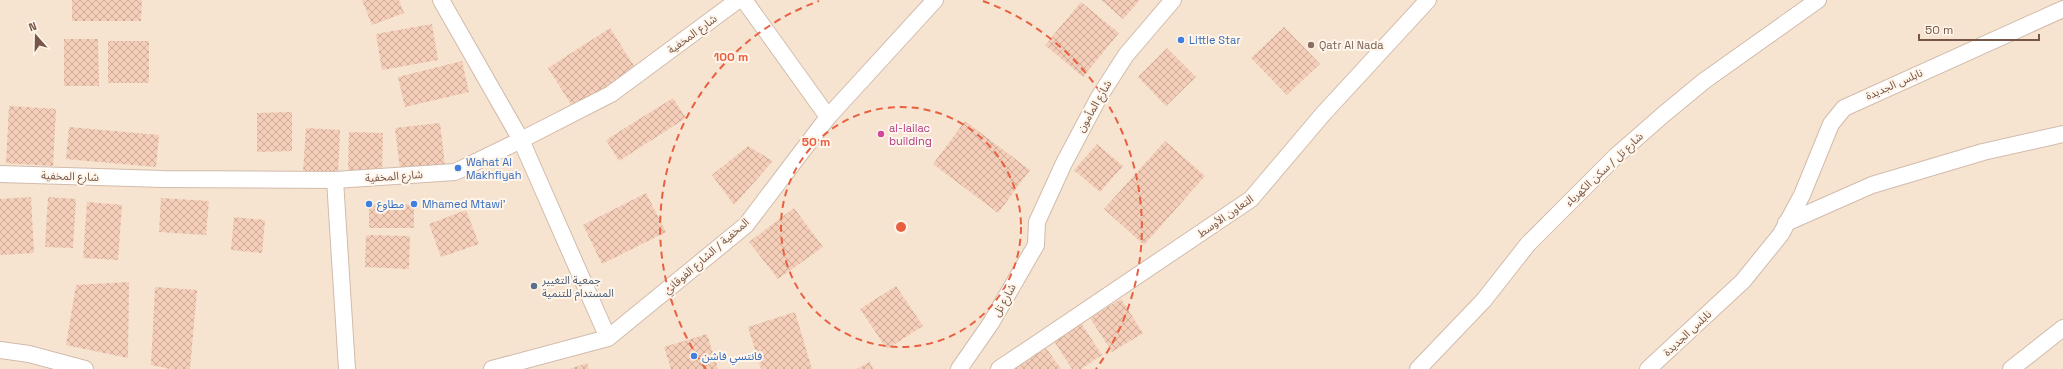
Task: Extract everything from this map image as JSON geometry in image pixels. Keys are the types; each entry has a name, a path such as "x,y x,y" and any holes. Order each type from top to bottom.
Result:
{"street":[{"path":"441,0 521,140 608,338"},
{"name":"شارع المخفية","path":"0,174 163,179 335,180 455,172 611,94 738,0"},
{"path":"744,0 828,117"},
{"name":"المخفية / الشارع الفوقاني","path":"492,369 608,338 746,225 828,117 935,0"},
{"name":"شارع المأمون","path":"1036,226 1064,163 1098,97 1126,54 1173,0"},
{"name":"التعاون الأوسط","path":"999,369 1251,199 1323,114 1428,0"},
{"name":"شارع تل / سكن الكهرباء","path":"1418,369 1484,300 1528,244 1616,156 1704,81 1818,0"},
{"name":"نابلس الجديدة","path":"1648,369 1743,281 1781,234 1802,195 1831,124 1844,108 2063,9"},
{"path":"1786,223 1872,185 1983,152 2063,134"},
{"path":"335,180 347,369"},
{"name":"شارع تل","path":"959,369 991,323 1036,245 1036,226"},
{"path":"2011,369 2063,328"},
{"path":"0,350 29,354 86,369"}],"shaded area":[{"path":"0,0 2063,0 2063,369 0,369"}],"building":[{"path":"72,0 142,0 141,21 72,21"},
{"path":"362,0 399,0 404,13 372,25"},
{"path":"1101,0 1140,0 1123,19"},
{"path":"1081,2 1119,33 1083,77 1045,45"},
{"path":"432,24 438,60 382,70 376,34"},
{"path":"1284,27 1320,64 1287,95 1251,58"},
{"path":"610,28 636,69 574,109 548,68"},
{"path":"64,39 98,39 99,86 64,86"},
{"path":"108,41 149,41 149,83 108,83"},
{"path":"1167,48 1196,77 1166,106 1138,77"},
{"path":"462,61 469,92 405,107 398,77"},
{"path":"673,98 686,118 619,161 606,140"},
{"path":"9,106 56,109 53,166 6,163"},
{"path":"292,112 292,151 257,152 257,113"},
{"path":"965,121 1030,170 998,213 933,164"},
{"path":"440,123 445,165 400,170 395,128"},
{"path":"69,127 159,135 156,167 66,159"},
{"path":"306,128 340,130 338,174 303,172"},
{"path":"349,132 383,133 382,172 348,171"},
{"path":"1165,141 1205,176 1144,245 1104,209"},
{"path":"1097,144 1123,166 1100,192 1074,170"},
{"path":"748,146 773,161 734,205 712,175"},
{"path":"646,193 666,232 602,264 583,225"},
{"path":"31,197 34,253 0,255 0,199"},
{"path":"48,197 76,199 73,248 45,247"},
{"path":"161,198 209,201 206,235 159,232"},
{"path":"87,202 122,205 118,260 83,258"},
{"path":"369,204 414,204 414,228 369,228"},
{"path":"794,208 823,247 778,279 749,242"},
{"path":"466,210 479,244 441,257 429,224"},
{"path":"234,217 265,220 262,253 231,250"},
{"path":"366,235 410,236 409,269 365,267"},
{"path":"129,282 128,358 66,345 76,285"},
{"path":"896,286 923,326 887,349 860,309"},
{"path":"155,287 197,290 190,369 170,369 151,365"},
{"path":"1121,299 1143,333 1112,352 1090,318"},
{"path":"795,312 812,369 761,369 748,327"},
{"path":"1081,323 1102,355 1081,369 1072,369 1054,341"},
{"path":"707,334 718,369 671,369 664,347"},
{"path":"1046,348 1061,369 1015,369"},
{"path":"870,362 873,369 856,369"},
{"path":"587,363 589,369 569,369"}],"place":[{"name":"Little Star","path":"1181,40"},
{"name":"Qatr Al Nada","path":"1311,45"},
{"name":"al-lailac building","path":"881,134"},
{"name":"Wahat Al Makhfiyah","path":"458,168"},
{"name":"مطاوع","path":"369,204"},
{"name":"Mhamed Mtawi'","path":"414,204"},
{"name":"جمعية التغيير المستدام للتنمية","path":"534,286"},
{"name":"فانتسي فاشن","path":"694,356"}]}
